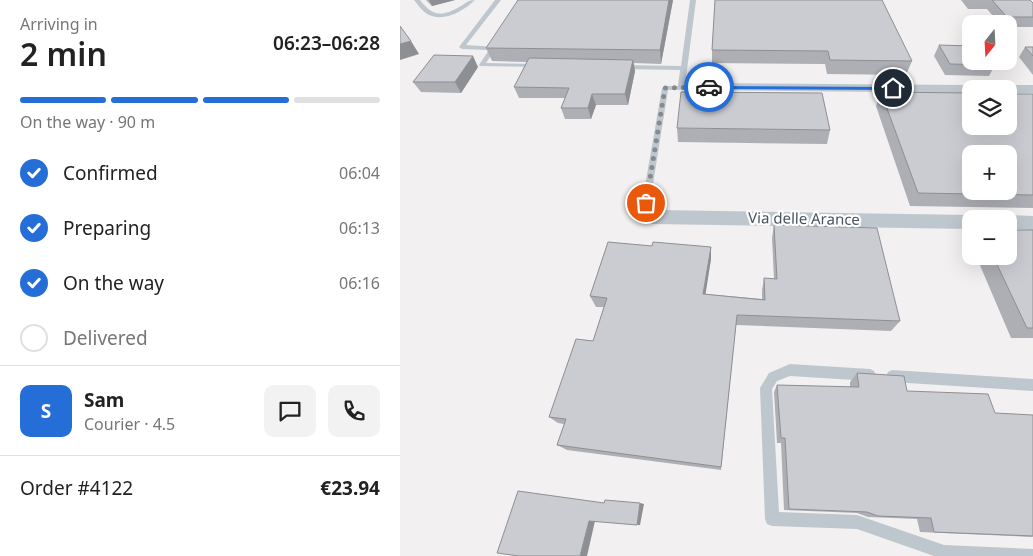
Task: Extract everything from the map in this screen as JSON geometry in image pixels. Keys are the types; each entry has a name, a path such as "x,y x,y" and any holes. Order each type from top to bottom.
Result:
{"street":[{"path":"698,87 962,89"},
{"path":"1017,89 1033,89"},
{"name":"Via delle Arance","path":"646,203 653,217 962,222"},
{"path":"1017,222 1033,223"}],"lane":[{"path":"417,0 428,13 436,15 457,9 472,0"},
{"path":"498,0 462,47 493,48 482,65 549,66"},
{"path":"681,88 693,0"},
{"path":"616,67 684,68"},
{"path":"646,203 665,88 698,87"},
{"path":"1033,385 790,370 773,377 766,388 772,519 857,522 944,552 1033,556"}],"building":[{"path":"518,0 669,0 660,50 486,48"},
{"path":"715,0 882,0 912,61 830,60 828,51 712,50"},
{"path":"992,0 1030,0 1033,3 1033,17 1005,15"},
{"path":"400,26 411,41 400,44"},
{"path":"939,45 962,46 962,64 950,64"},
{"path":"1025,47 1033,47 1033,56"},
{"path":"434,55 473,56 455,82 413,82"},
{"path":"529,58 633,60 625,94 592,94 588,108 561,108 569,88 514,87"},
{"path":"681,92 822,93 830,130 677,128"},
{"path":"881,92 962,93 962,135 1017,135 1017,94 1033,94 1033,195 1017,195 1017,145 962,145 962,194 918,193"},
{"path":"774,225 877,228 900,321 737,315 721,467 557,445 566,419 549,417 576,339 593,341 607,298 590,296 608,242 652,246 653,242 711,247 703,294 765,300 764,278 777,279"},
{"path":"1017,230 1033,230 1033,328 1027,328 997,265 1017,265"},
{"path":"857,373 904,376 907,391 988,394 995,413 1033,415 1033,536 934,532 931,518 878,516 867,512 789,509 785,438 781,438 777,385 859,387"},
{"path":"518,491 604,503 605,500 640,503 637,525 589,521 580,556 519,556 497,553"}],"way so far":[{"path":"646,203 665,88 709,87"}],"route":[{"path":"709,87 893,88"}]}
